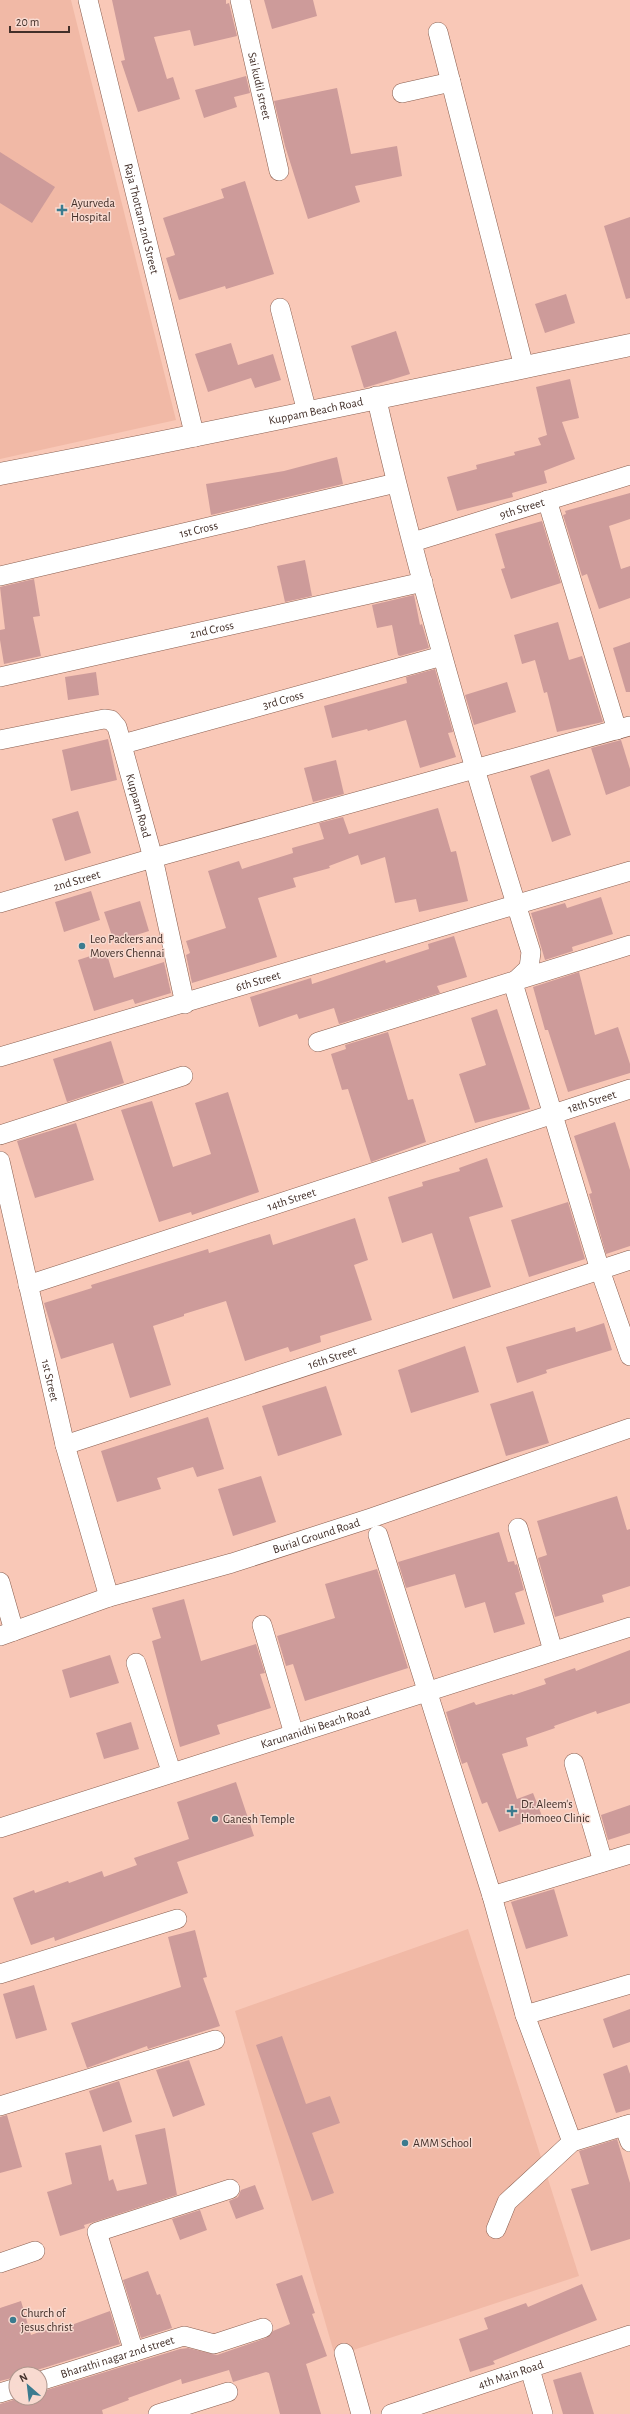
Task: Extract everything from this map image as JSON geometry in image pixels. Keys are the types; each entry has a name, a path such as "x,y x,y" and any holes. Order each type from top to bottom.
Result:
{"street":[{"name":"Raja Thottam 2nd Street","path":"88,0 195,437"},
{"name":"Sai kudil street","path":"240,0 279,171"},
{"path":"438,32 524,367"},
{"path":"402,93 451,82"},
{"path":"280,308 307,412"},
{"name":"Kuppam Beach Road","path":"0,474 195,437 376,396 630,345"},
{"path":"376,396 396,483 414,542 442,656 474,770 531,952 529,968 513,983"},
{"name":"9th Street","path":"414,542 630,475"},
{"name":"1st Cross","path":"0,576 396,483"},
{"path":"547,500 623,728"},
{"name":"2nd Cross","path":"0,677 423,582"},
{"name":"3rd Cross","path":"123,744 442,656"},
{"name":"Kuppam Road","path":"0,740 104,719 111,720 117,727 123,744 153,858 185,1004"},
{"name":"2nd Street","path":"0,903 153,858 623,728"},
{"name":"6th Street","path":"0,1057 185,1004 630,871"},
{"path":"318,1042 513,983 630,945"},
{"path":"513,983 554,1114 600,1270 630,1356"},
{"path":"0,1135 183,1076"},
{"name":"18th Street","path":"554,1114 630,1089"},
{"name":"14th Street","path":"28,1284 554,1114"},
{"name":"1st Street","path":"1,1169 65,1445 109,1597"},
{"name":"16th Street","path":"65,1445 630,1260"},
{"name":"Burial Ground Road","path":"7,1633 109,1597 232,1562 357,1522 630,1428"},
{"path":"518,1528 554,1650"},
{"path":"378,1536 492,1896 525,2015 572,2142"},
{"path":"0,1582 7,1633"},
{"path":"262,1625 294,1734"},
{"name":"Karunanidhi Beach Road","path":"0,1828 171,1771 294,1734 630,1627"},
{"path":"136,1663 171,1771"},
{"path":"574,1764 604,1862"},
{"path":"492,1896 630,1854"},
{"path":"0,1974 177,1919"},
{"path":"525,2015 630,1984"},
{"path":"0,2106 215,2040"},
{"path":"496,2229 507,2202 572,2142 628,2131"},
{"path":"134,2352 97,2232 230,2189"},
{"path":"0,2263 35,2251"},
{"name":"Bharathi nagar 2nd street","path":"48,2379 184,2336 214,2344 263,2328"},
{"name":"4th Main Road","path":"391,2414 630,2335"},
{"path":"344,2353 361,2414"},
{"path":"530,2369 543,2414"},
{"path":"158,2414 228,2392"}],"shaded area":[{"name":"Ayurveda Hospital","path":"0,0 71,0 176,420 0,459"},
{"name":"AMM School","path":"468,1929 579,2276 335,2356 235,2011"}],"building":[{"path":"112,0 226,0 226,4 229,3 237,36 194,46 190,30 154,37 167,79 173,77 180,99 138,112 121,61 125,60"},
{"path":"264,0 313,0 317,16 272,29"},
{"path":"246,76 250,93 234,97 237,107 204,118 195,90"},
{"path":"337,88 351,154 397,146 402,176 355,186 360,202 308,219 285,146 274,101"},
{"path":"0,152 55,187 32,223 0,203"},
{"path":"245,181 274,274 226,289 225,286 179,300 166,258 175,255 163,218 224,198 221,189"},
{"path":"630,217 630,298 626,299 604,226"},
{"path":"566,294 575,323 545,333 535,304"},
{"path":"396,331 410,374 364,388 351,346"},
{"path":"231,343 238,365 273,354 281,380 255,388 251,378 208,392 195,354"},
{"path":"570,379 579,418 562,422 575,459 544,471 547,483 512,493 513,497 457,511 447,477 477,469 476,465 515,455 514,452 541,445 538,438 547,435 536,387"},
{"path":"337,457 343,484 211,515 206,484 284,471"},
{"path":"630,493 630,519 609,526 621,569 630,566 630,598 599,609 587,574 582,576 563,515 566,514 565,511"},
{"path":"542,521 561,583 511,599 501,569 505,568 495,534"},
{"path":"305,560 312,596 285,602 277,566"},
{"path":"34,579 40,616 33,617 41,656 4,664 0,630 5,629 0,587"},
{"path":"414,595 420,625 422,624 429,648 400,656 398,655 392,625 377,628 372,605"},
{"path":"558,622 569,660 582,656 603,722 557,732 547,692 544,693 535,660 522,664 514,635"},
{"path":"630,642 630,692 626,692 613,648"},
{"path":"435,669 453,732 448,733 456,757 420,768 406,720 368,731 367,729 332,738 324,706 407,683 406,677"},
{"path":"96,672 99,695 68,700 65,677"},
{"path":"507,682 516,712 474,725 465,695"},
{"path":"108,739 117,780 71,791 62,750"},
{"path":"621,740 630,769 630,786 606,795 591,748"},
{"path":"336,760 344,794 313,802 304,768"},
{"path":"549,769 571,835 552,842 530,776"},
{"path":"438,808 451,852 456,851 468,901 419,912 416,899 395,903 385,857 361,865 358,855 329,866 330,868 293,878 296,887 258,898 277,957 192,983 186,955 190,953 186,941 226,928 208,871 239,861 242,869 293,853 292,848 324,839 319,823 343,817 349,834"},
{"path":"78,811 91,853 65,861 52,819"},
{"path":"91,891 100,920 64,932 55,902"},
{"path":"601,897 613,934 572,947 573,951 545,960 531,913 565,903 567,908"},
{"path":"140,901 149,931 114,942 104,912"},
{"path":"454,936 467,977 437,986 440,993 339,1024 334,1008 299,1019 297,1014 259,1027 250,997 311,978 312,984 385,960 386,963 429,949 428,944"},
{"path":"106,951 114,978 164,962 171,993 135,1004 133,999 94,1011 78,960"},
{"path":"579,972 595,1035 618,1027 630,1064 630,1073 568,1092 548,1030 545,1030 533,987"},
{"path":"497,1009 530,1109 475,1123 459,1074 486,1065 471,1018"},
{"path":"388,1032 408,1100 413,1099 426,1142 371,1162 348,1089 342,1090 331,1054 346,1049 345,1045"},
{"path":"111,1041 124,1083 67,1102 53,1059"},
{"path":"228,1092 259,1192 192,1215 191,1212 159,1222 121,1110 152,1101 173,1167 211,1154 195,1103"},
{"path":"615,1122 630,1170 630,1246 606,1254 589,1194 592,1193 574,1136"},
{"path":"76,1123 94,1180 35,1198 17,1141"},
{"path":"487,1158 503,1207 469,1217 491,1287 453,1299 432,1233 402,1243 388,1197 423,1186 422,1182 460,1171 459,1168"},
{"path":"568,1202 585,1259 529,1277 511,1220"},
{"path":"355,1218 368,1260 354,1265 372,1320 320,1336 321,1342 290,1352 288,1347 245,1361 226,1301 184,1314 184,1316 153,1326 171,1385 130,1398 113,1343 61,1359 44,1303 92,1288 91,1285 208,1249 209,1253 270,1234 273,1245"},
{"path":"604,1323 612,1350 546,1370 547,1373 517,1383 506,1347 575,1327 576,1332"},
{"path":"465,1346 479,1392 411,1413 398,1370"},
{"path":"326,1386 342,1435 278,1456 262,1406"},
{"path":"533,1391 549,1443 506,1456 490,1404"},
{"path":"208,1417 224,1469 197,1477 193,1467 157,1478 161,1489 117,1502 101,1451"},
{"path":"261,1476 276,1522 233,1536 218,1489"},
{"path":"617,1496 627,1530 630,1529 630,1586 602,1595 604,1602 555,1617 538,1558 547,1555 537,1521"},
{"path":"499,1532 508,1562 514,1561 515,1565 517,1564 524,1590 515,1593 525,1624 494,1633 485,1602 465,1608 455,1574 406,1588 398,1562"},
{"path":"377,1569 408,1668 305,1701 293,1664 286,1666 277,1636 335,1618 325,1584"},
{"path":"184,1599 201,1661 256,1644 265,1673 260,1674 271,1708 217,1725 220,1734 180,1747 152,1641 161,1638 152,1608"},
{"path":"630,1650 630,1703 597,1714 596,1711 554,1726 555,1728 526,1738 528,1746 502,1754 517,1799 533,1793 542,1816 499,1832 487,1802 482,1804 467,1762 462,1764 446,1712 474,1702 476,1705 546,1684 544,1679 575,1668 576,1671"},
{"path":"110,1655 119,1683 70,1698 62,1670"},
{"path":"131,1722 139,1749 104,1759 96,1733"},
{"path":"236,1782 254,1836 177,1862 188,1893 55,1941 54,1937 31,1945 13,1898 34,1890 35,1893 68,1881 69,1883 102,1871 104,1877 137,1865 134,1858 189,1839 177,1802"},
{"path":"630,1805 630,1833 608,1840 601,1815"},
{"path":"554,1889 568,1936 526,1949 511,1902"},
{"path":"195,1930 207,1977 203,1978 220,2026 148,2049 147,2046 87,2068 71,2023 181,1987 168,1937"},
{"path":"34,1985 47,2030 16,2039 3,1994"},
{"path":"630,2009 630,2042 613,2048 603,2019"},
{"path":"282,2036 306,2104 330,2096 340,2123 312,2133 334,2193 312,2201 256,2045"},
{"path":"189,2060 205,2105 173,2117 156,2070"},
{"path":"627,2065 630,2074 630,2109 616,2113 603,2074"},
{"path":"119,2081 132,2122 103,2132 89,2091"},
{"path":"7,2115 22,2167 0,2173 0,2117"},
{"path":"165,2128 177,2195 84,2225 85,2228 60,2236 47,2192 72,2184 65,2153 101,2145 109,2181 113,2179 117,2191 147,2184 135,2135"},
{"path":"617,2139 630,2183 630,2239 591,2251 571,2189 589,2184 579,2151"},
{"path":"255,2185 264,2209 236,2219 229,2201 238,2197 241,2190"},
{"path":"200,2210 207,2230 180,2240 172,2219"},
{"path":"148,2271 157,2295 160,2294 172,2328 141,2338 123,2280"},
{"path":"302,2275 315,2313 312,2314 327,2356 306,2364 321,2414 280,2414 269,2373 266,2372 233,2382 229,2370 182,2384 181,2379 128,2398 129,2400 102,2410 103,2414 0,2414 0,2404 8,2402 8,2406 48,2406 48,2390 180,2349 188,2348 217,2355 266,2338 273,2331 290,2324 276,2284"},
{"path":"582,2284 597,2320 493,2361 495,2364 470,2372 459,2339 488,2329 484,2318 526,2303 528,2307"},
{"path":"21,2301 31,2335 61,2324 63,2328 110,2311 120,2344 48,2367 8,2366 8,2379 0,2381 0,2308"},
{"path":"581,2372 594,2414 563,2414 553,2380"}],"place":[{"name":"Ayurveda Hospital","path":"62,210"},
{"name":"Leo Packers and Movers Chennai","path":"82,946"},
{"name":"Dr. Aleem's Homoeo Clinic","path":"512,1811"},
{"name":"Ganesh Temple","path":"215,1819"},
{"name":"AMM School","path":"405,2143"},
{"name":"Church of jesus christ","path":"13,2320"}]}
